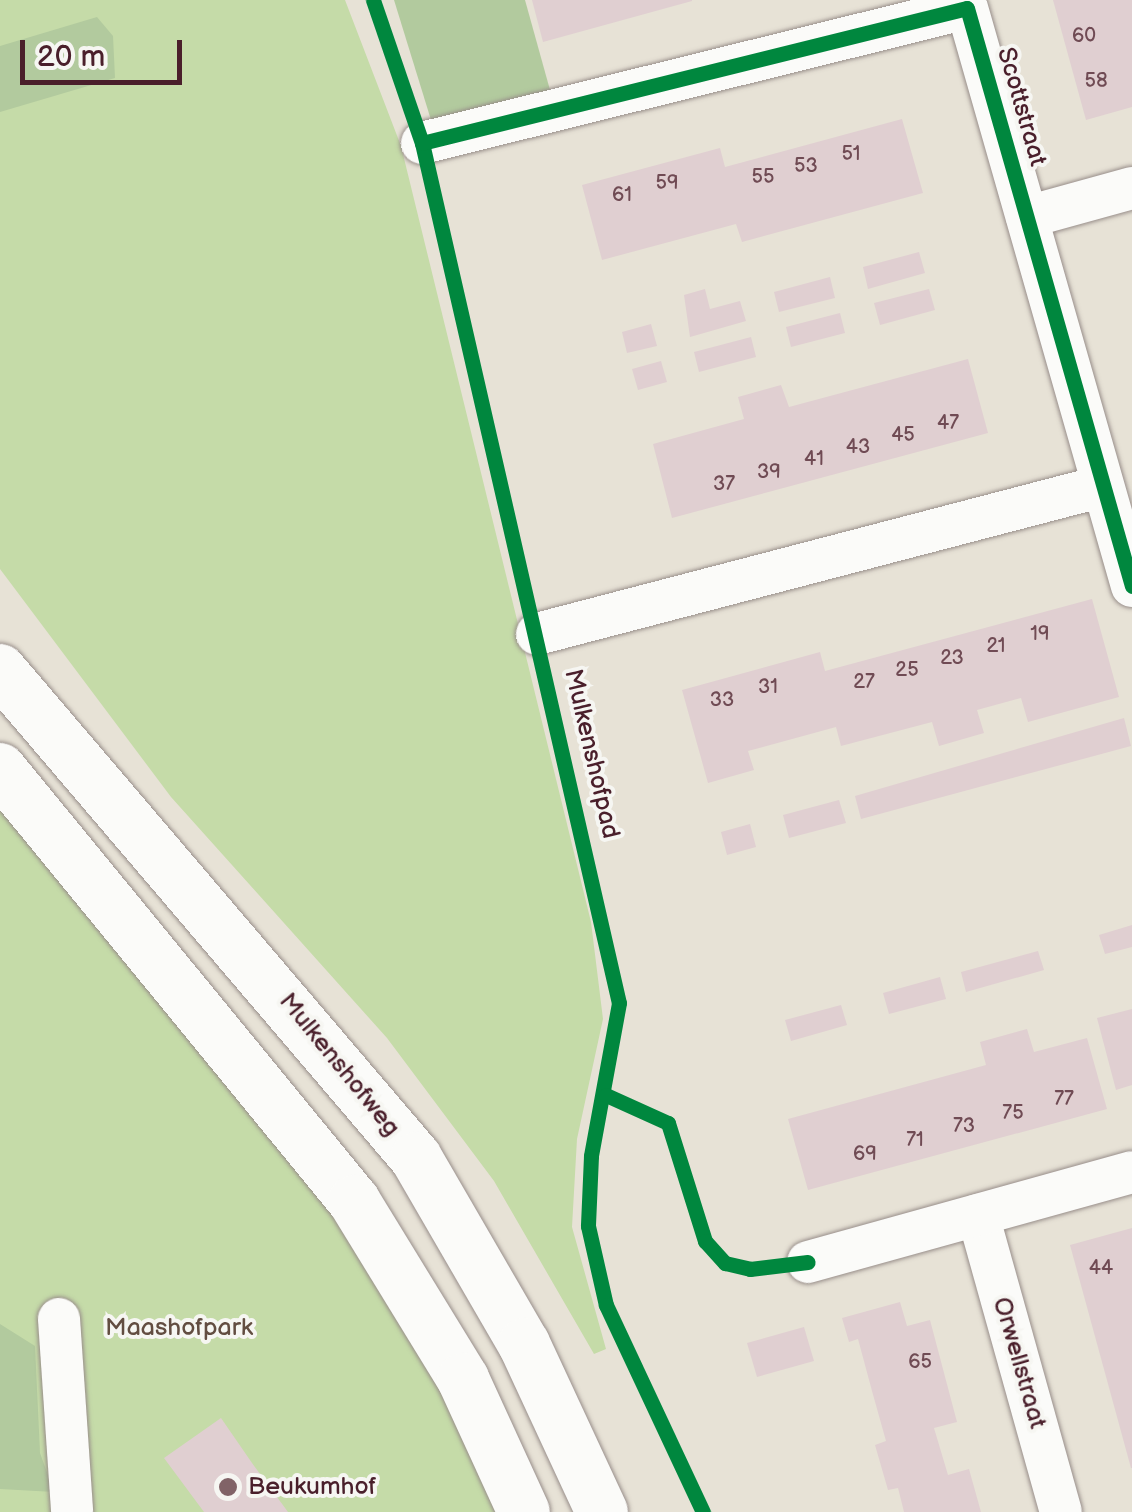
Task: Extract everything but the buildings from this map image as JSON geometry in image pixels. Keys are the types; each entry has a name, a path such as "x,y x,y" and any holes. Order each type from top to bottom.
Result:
{"street":[{"name":"Scottstraat","path":"422,143 967,8 1132,586"},
{"path":"1027,217 1132,188"},
{"path":"537,634 1103,486"},
{"name":"Mulkenshofweg","path":"0,670 416,1158 524,1344 602,1512"},
{"path":"0,769 354,1201 463,1378 524,1512"},
{"path":"808,1262 1132,1172"},
{"name":"Orwellstraat","path":"978,1215 1061,1512"},
{"path":"59,1319 72,1512"}],"green space":[{"path":"0,0 345,0 401,146 591,922 603,1019 577,1139 572,1227 606,1349 594,1354 494,1181 387,1038 171,797 0,569"},
{"path":"394,0 525,0 550,90 431,120"},
{"path":"97,17 113,36 115,78 0,112 0,46"},
{"name":"Maashofpark","path":"0,771 330,1198 509,1512 0,1512"},
{"path":"0,1324 35,1346 40,1453 54,1492 0,1489"}],"cycle path":[{"name":"Mulkenshofpad","path":"373,0 422,143 619,1003 591,1156 588,1226 606,1305 703,1512"},
{"path":"422,143 967,8 1132,586"},
{"path":"606,1095 668,1123 705,1241 725,1263 750,1269 808,1262"}],"place":[{"name":"Beukumhof","path":"228,1487"}]}
